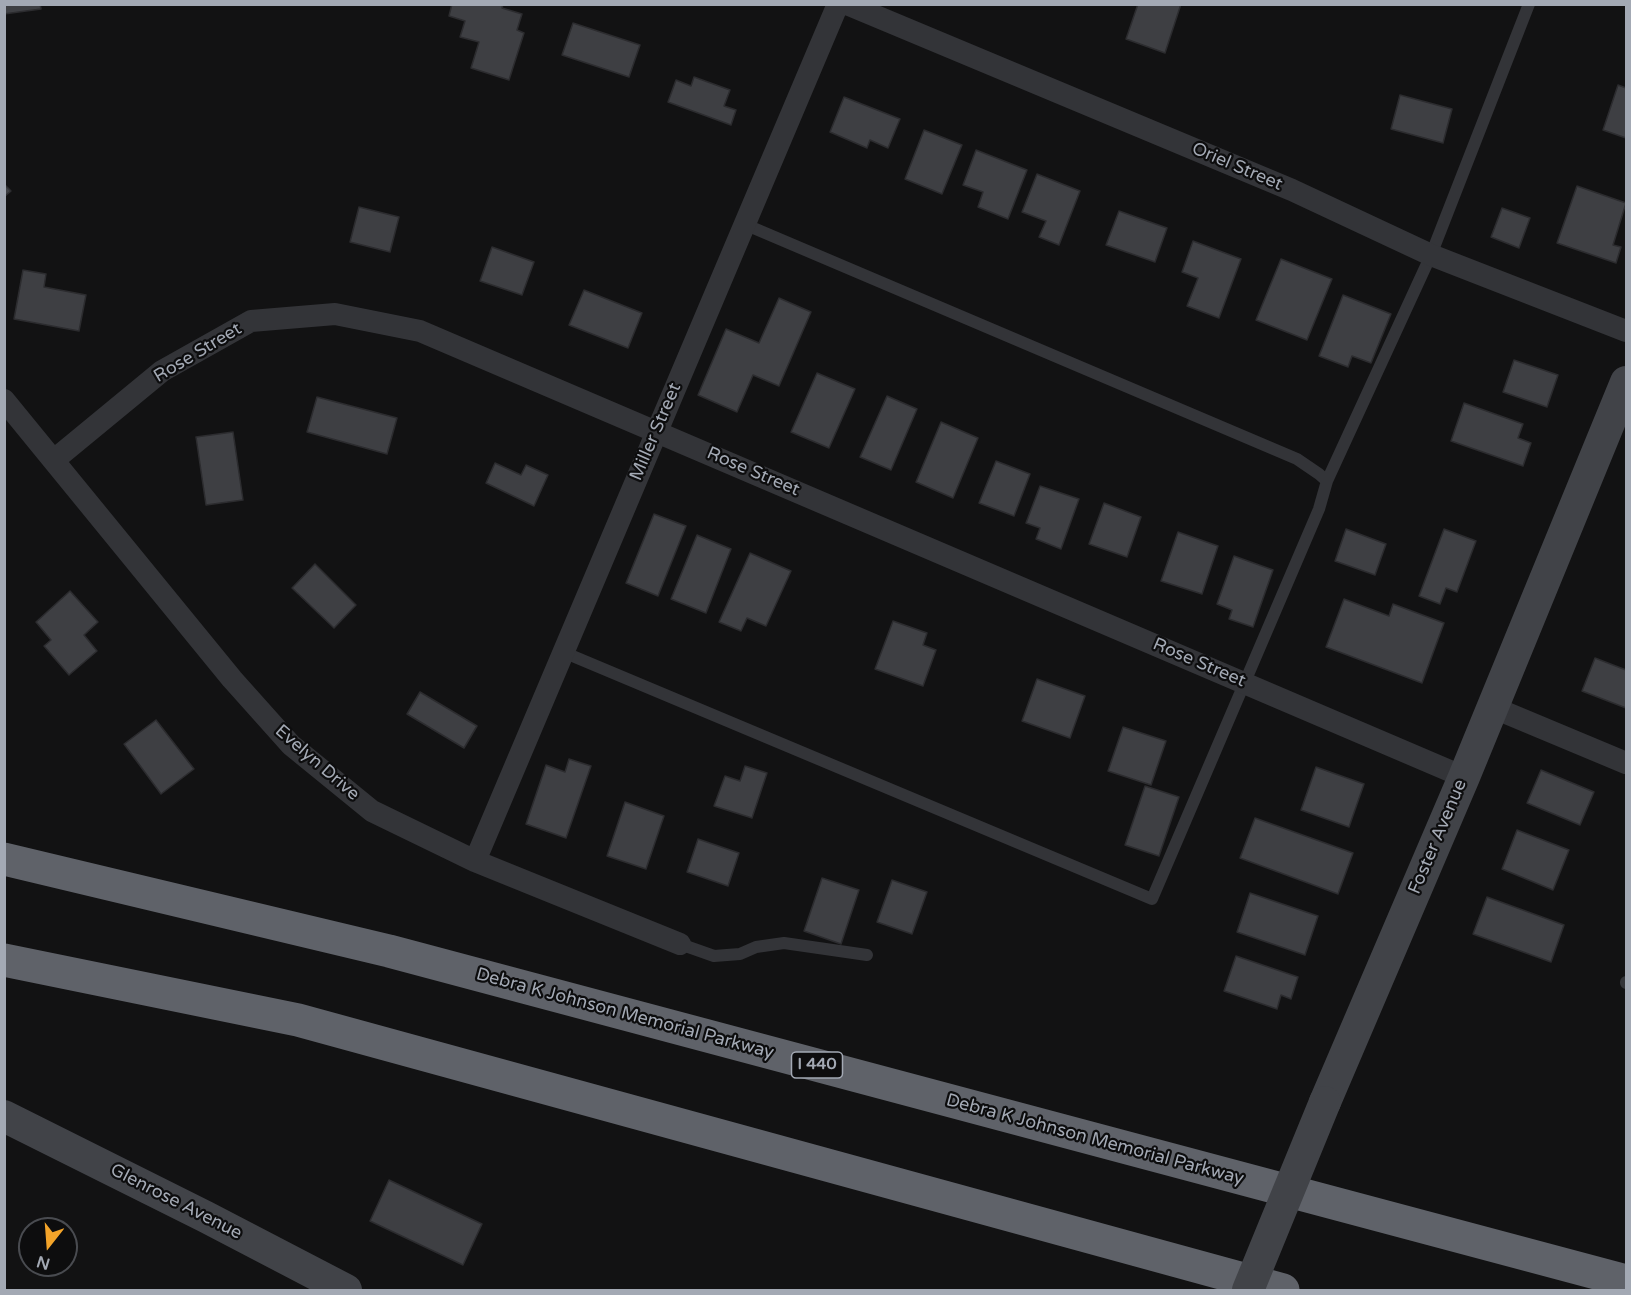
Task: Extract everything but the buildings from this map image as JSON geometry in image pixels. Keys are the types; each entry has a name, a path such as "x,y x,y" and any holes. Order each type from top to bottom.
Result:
{"highway":[{"name":"Debra K Johnson Memorial Parkway","path":"4,859 389,951 1626,1281"},
{"path":"4,960 298,1020 1283,1290"}],"main road":[{"name":"Foster Avenue","path":"1248,1290 1325,1102 1464,777 1626,382"},
{"name":"Glenrose Avenue","path":"4,1116 333,1287"}],"street":[{"name":"Miller Street","path":"475,861 838,4"},
{"name":"Oriel Street","path":"847,4 1292,190 1431,255 1626,331"},
{"name":"Rose Street","path":"54,460 162,371 251,321 335,314 420,331 1464,777"},
{"name":"Evelyn Drive","path":"4,400 232,679 291,745 372,811 475,861 680,944"},
{"path":"1492,707 1626,763"}],"lane":[{"path":"563,652 1152,899 1319,509 1327,481 1431,255 1530,4"},
{"path":"744,224 1297,459 1327,481"},
{"path":"680,944 714,956 740,954 756,947 783,943 867,955"}]}
